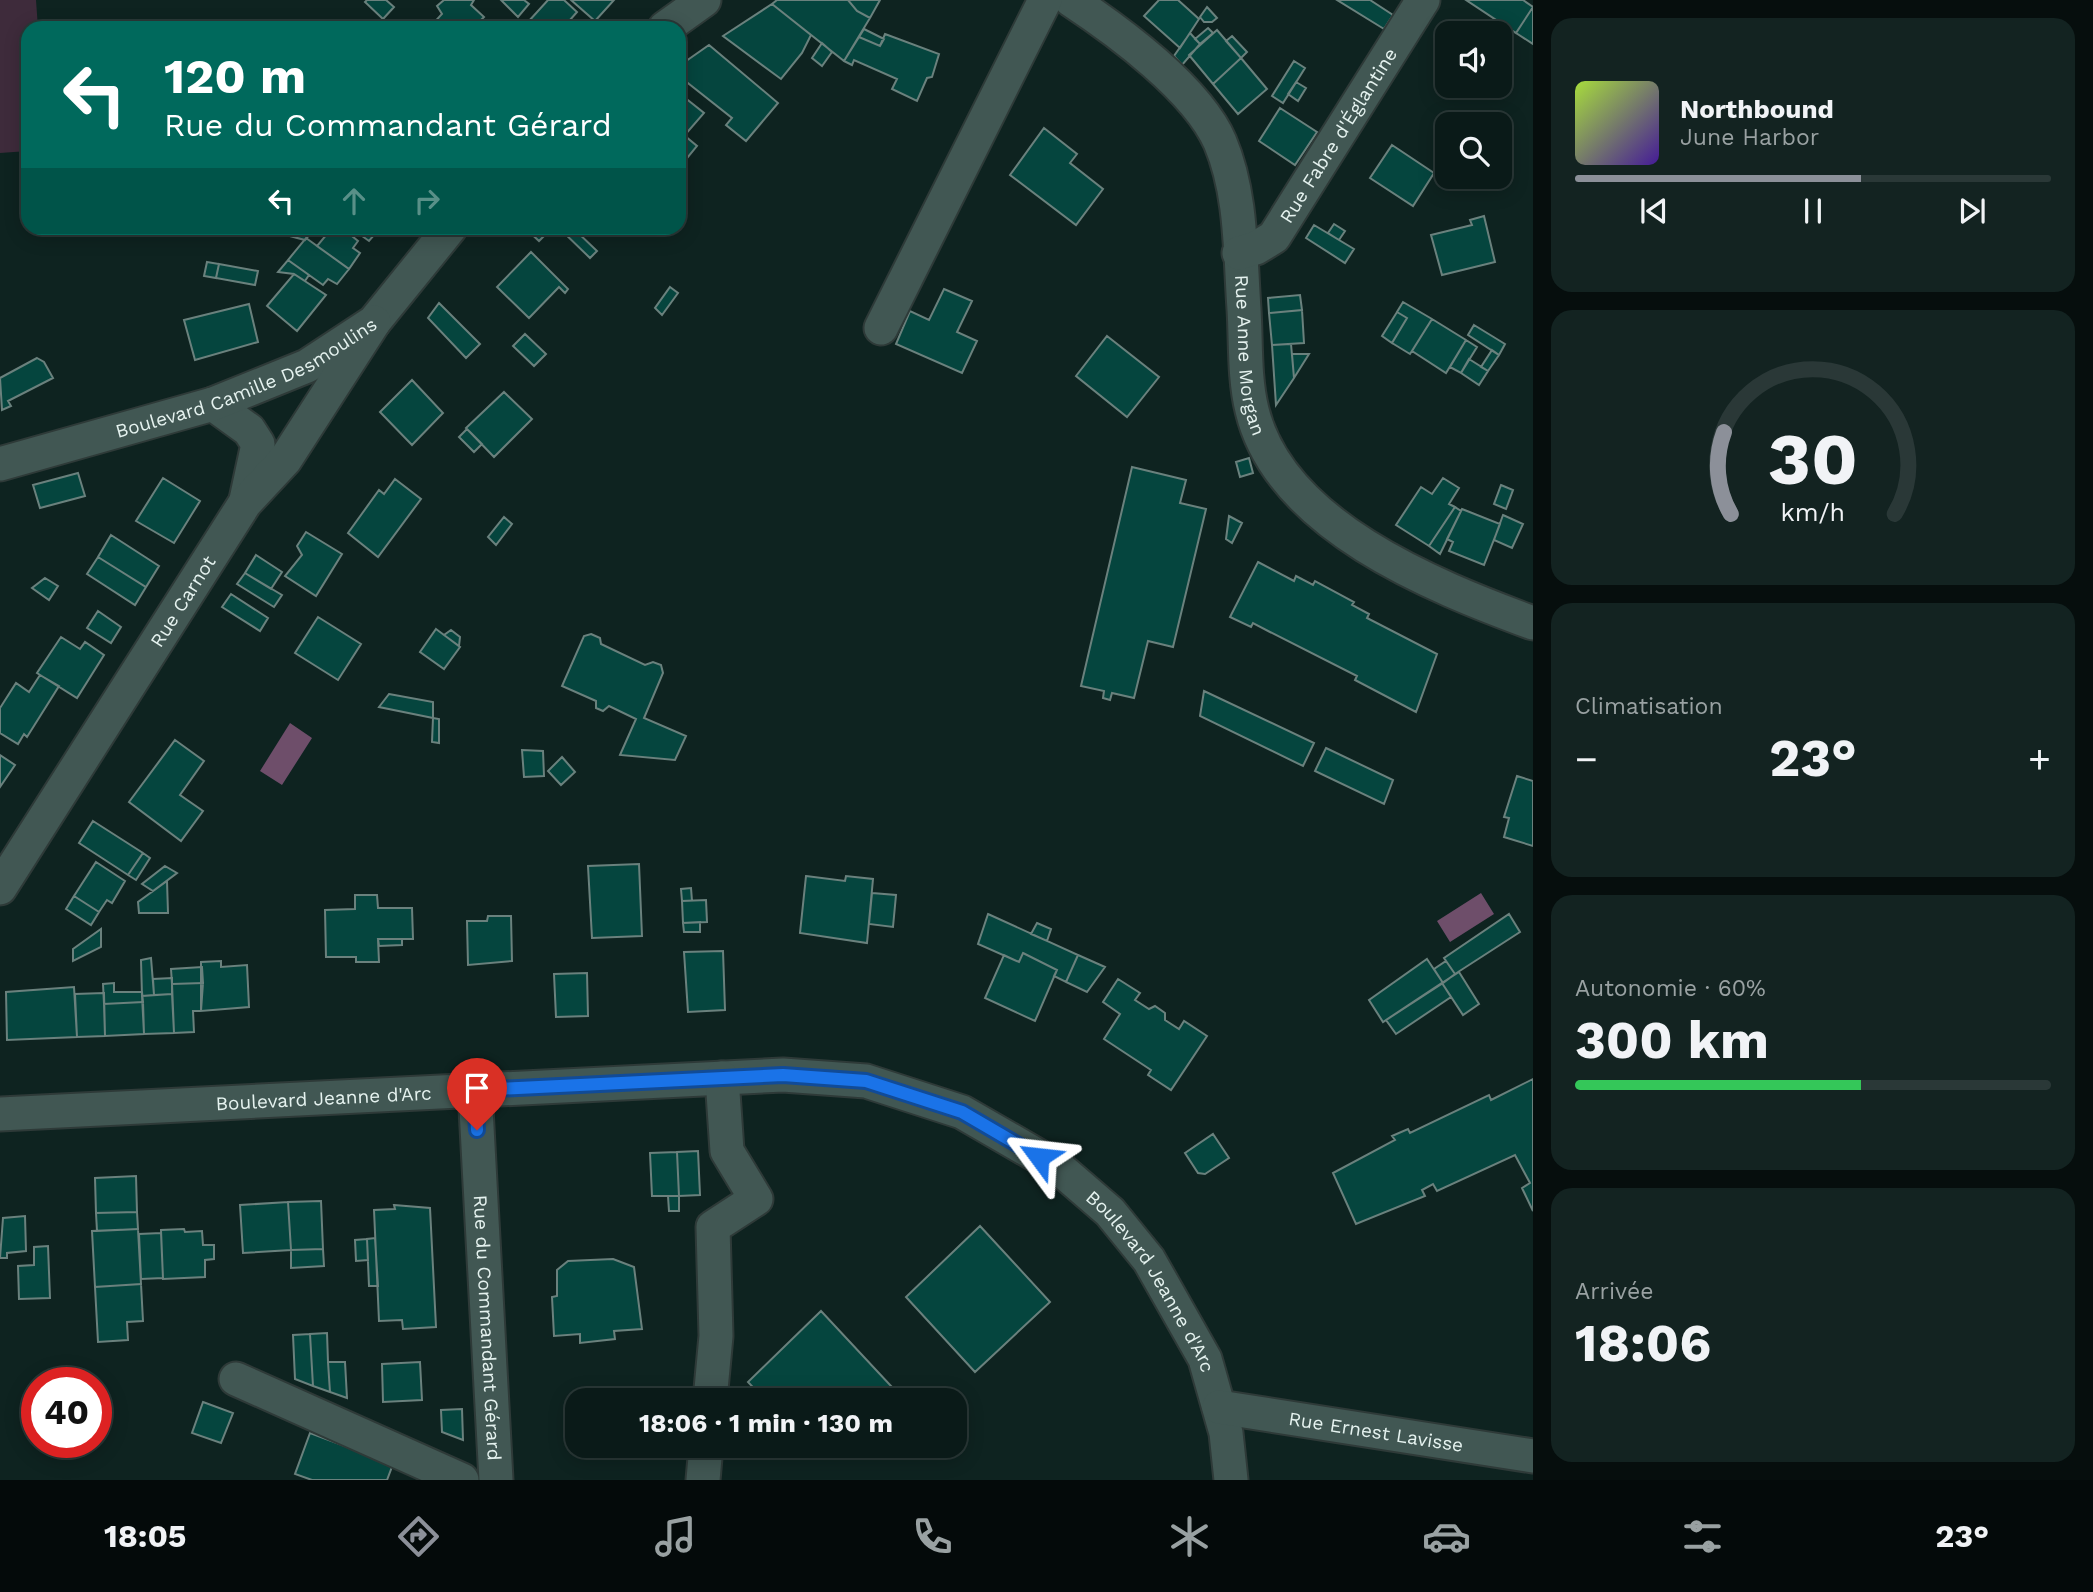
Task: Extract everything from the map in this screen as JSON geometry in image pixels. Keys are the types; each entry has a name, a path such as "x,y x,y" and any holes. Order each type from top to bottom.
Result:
{"street":[{"path":"675,21 704,0"},
{"path":"881,328 1045,0"},
{"name":"Rue Anne Morgan","path":"1071,0 1134,46 1203,113 1219,141 1237,202 1252,410 1273,458 1297,492 1340,532 1402,567 1533,623"},
{"name":"Rue Fabre d'Églantine","path":"1240,253 1256,248 1274,237 1421,4"},
{"name":"Boulevard Camille Desmoulins","path":"0,464 213,404 307,366 374,321 444,235"},
{"name":"Rue Carnot","path":"0,888 245,503 285,460 374,321"},
{"path":"213,404 249,430 258,444 245,503"},
{"name":"Boulevard Jeanne d'Arc","path":"0,1114 783,1075 866,1081 962,1112 1059,1168 1110,1212 1149,1260 1205,1359 1226,1433 1231,1480"},
{"path":"711,1388 716,1336 713,1227 756,1199 727,1151 722,1078"},
{"name":"Rue du Commandant Gérard","path":"475,1090 496,1480"},
{"path":"236,1379 462,1480"},
{"name":"Rue Ernest Lavisse","path":"1219,1407 1533,1456"},
{"path":"703,1480 705,1458"}],"shaded area":[{"path":"0,0 36,0 38,21 21,21 21,152 0,153"},
{"path":"290,723 312,738 282,785 260,771"},
{"path":"1481,893 1494,914 1450,942 1437,921"}],"building":[{"path":"386,0 394,7 383,19 365,2"},
{"path":"444,0 474,0 471,5 484,17 480,21 436,21 442,14 437,6"},
{"path":"501,0 524,0 529,4 518,17"},
{"path":"548,0 564,0 577,12 569,21 529,21"},
{"path":"571,0 614,0 595,21"},
{"path":"777,0 848,0 857,11 870,18 844,61 772,4"},
{"path":"848,0 880,0 870,18 857,11"},
{"path":"1159,0 1178,0 1199,19 1180,48 1144,16"},
{"path":"1337,0 1370,0 1393,15 1384,29"},
{"path":"1466,0 1523,0 1533,7 1516,33 1512,30 1512,21 1498,21"},
{"path":"772,4 811,35 802,53 781,79 723,36"},
{"path":"1207,7 1217,18 1212,22 1204,22 1200,17"},
{"path":"1533,7 1533,44 1516,33"},
{"path":"1208,28 1213,33 1200,44 1195,39"},
{"path":"864,29 884,39 880,46 859,37"},
{"path":"1217,30 1241,58 1213,84 1189,55"},
{"path":"1190,33 1200,44 1182,65 1174,56"},
{"path":"885,34 939,54 932,77 927,78 917,101 892,89 897,79 854,60 852,65 844,61 859,37 880,46"},
{"path":"1232,36 1247,52 1241,58 1226,41"},
{"path":"822,43 832,52 822,66 812,58"},
{"path":"709,45 778,103 746,141 726,125 732,118 686,82 686,61"},
{"path":"1241,58 1267,89 1238,114 1213,84"},
{"path":"1294,61 1305,68 1283,103 1272,96"},
{"path":"1296,82 1306,88 1298,101 1288,94"},
{"path":"686,99 704,113 686,134"},
{"path":"1280,108 1317,132 1295,165 1259,141"},
{"path":"1044,128 1077,154 1070,163 1103,189 1076,225 1010,175"},
{"path":"686,137 697,146 686,159"},
{"path":"1392,145 1434,173 1413,206 1370,178"},
{"path":"1484,216 1495,262 1442,275 1431,235 1472,225 1470,220"},
{"path":"1334,224 1345,231 1339,240 1328,233"},
{"path":"1314,225 1354,249 1345,263 1306,238"},
{"path":"286,235 309,235 305,240"},
{"path":"326,235 351,235 358,241 353,248 360,253 349,269 317,246"},
{"path":"361,235 374,235 369,241"},
{"path":"533,235 545,235 539,241"},
{"path":"566,235 580,235 597,251 590,258"},
{"path":"306,238 349,269 337,284 328,279 323,285 288,260"},
{"path":"531,252 568,289 565,293 559,287 529,318 497,287"},
{"path":"288,260 309,275 305,281 294,274 278,272"},
{"path":"207,262 219,264 216,278 204,276"},
{"path":"219,264 258,271 255,285 216,278"},
{"path":"294,274 326,295 297,331 267,306"},
{"path":"670,287 678,293 662,315 655,308"},
{"path":"944,289 972,301 957,332 977,341 962,373 896,344 910,311 929,320"},
{"path":"1300,295 1302,310 1269,313 1268,298"},
{"path":"1403,302 1432,319 1410,354 1392,343 1407,318 1397,312"},
{"path":"439,303 480,344 466,358 428,318"},
{"path":"249,304 258,342 195,360 184,320"},
{"path":"1302,310 1304,343 1272,345 1269,313"},
{"path":"1397,312 1407,318 1392,343 1382,336"},
{"path":"1432,319 1466,340 1446,373 1412,351"},
{"path":"1474,325 1505,344 1499,355 1468,335"},
{"path":"525,334 546,354 534,366 513,346"},
{"path":"1107,336 1159,377 1127,417 1076,376"},
{"path":"1466,340 1477,347 1461,373 1450,367"},
{"path":"1291,344 1294,378 1276,405 1272,345"},
{"path":"1492,350 1499,355 1488,371 1481,367"},
{"path":"1292,354 1309,354 1294,378"},
{"path":"37,358 44,362 53,378 8,401 11,406 2,410 0,378"},
{"path":"1469,359 1488,371 1479,385 1461,373"},
{"path":"412,380 443,413 412,445 380,412"},
{"path":"504,392 532,419 494,457 466,428"},
{"path":"467,429 482,444 474,452 459,437"},
{"path":"1249,458 1253,473 1240,477 1236,462"},
{"path":"1132,467 1186,480 1180,503 1206,509 1173,647 1148,641 1134,698 1112,693 1110,700 1103,698 1104,691 1081,686"},
{"path":"78,473 85,496 40,508 33,485"},
{"path":"163,478 200,501 174,543 136,521"},
{"path":"1443,478 1459,488 1449,504 1455,507 1429,546 1396,525 1421,487 1432,494"},
{"path":"395,479 421,499 378,557 348,533 379,490 384,494"},
{"path":"1501,485 1513,490 1506,509 1494,504"},
{"path":"1455,507 1461,511 1440,554 1429,546"},
{"path":"1462,509 1500,524 1484,565 1449,551 1453,542 1447,539"},
{"path":"1503,515 1523,524 1512,548 1494,540"},
{"path":"1229,516 1242,523 1232,543 1226,539"},
{"path":"504,517 512,524 496,545 488,537"},
{"path":"306,532 342,554 316,596 285,576 302,555 297,546"},
{"path":"111,535 159,566 146,587 98,557"},
{"path":"256,555 282,572 271,589 245,573"},
{"path":"98,557 146,587 135,605 87,574"},
{"path":"1258,562 1294,581 1296,576 1313,585 1315,581 1354,602 1352,605 1369,614 1367,618 1437,654 1416,712 1355,680 1357,676 1253,623 1251,627 1230,617"},
{"path":"245,573 282,595 274,607 237,584"},
{"path":"45,578 58,586 49,600 32,588"},
{"path":"231,594 268,618 260,631 222,607"},
{"path":"98,611 121,627 111,643 87,628"},
{"path":"318,617 361,644 338,680 295,653"},
{"path":"436,629 460,647 444,669 420,652"},
{"path":"451,630 460,637 459,646 444,635"},
{"path":"591,634 600,638 601,644 645,665 653,662 661,665 663,673 644,718 686,736 675,760 620,755 636,719 609,706 603,711 596,708 596,701 562,686 584,636"},
{"path":"61,637 80,649 85,642 104,655 77,698 37,673"},
{"path":"40,675 59,686 27,737 24,734 18,744 0,733 0,708 16,683 29,692"},
{"path":"1204,691 1314,743 1303,766 1200,716"},
{"path":"389,694 433,702 433,718 379,707"},
{"path":"433,718 439,719 439,743 432,742"},
{"path":"175,740 204,761 180,795 203,811 181,841 129,802"},
{"path":"1326,748 1393,780 1384,804 1315,771"},
{"path":"522,750 543,751 544,776 524,777"},
{"path":"0,755 15,765 0,787"},
{"path":"562,757 575,772 561,785 548,771"},
{"path":"1517,776 1533,781 1533,846 1504,837 1509,818 1504,817"},
{"path":"93,821 143,853 128,875 79,843"},
{"path":"143,853 150,858 136,880 128,875"},
{"path":"96,862 125,881 112,903 107,900 99,912 74,896"},
{"path":"639,864 642,936 592,938 588,866"},
{"path":"165,866 177,873 153,891 142,884"},
{"path":"806,876 845,881 846,876 873,879 867,943 800,933"},
{"path":"167,881 168,913 139,913 138,902"},
{"path":"691,888 692,901 682,901 681,889"},
{"path":"872,893 896,895 893,927 869,924"},
{"path":"355,895 377,895 378,908 412,908 413,939 378,939 379,962 356,962 356,957 326,957 325,910 355,909"},
{"path":"74,896 99,912 91,925 66,909"},
{"path":"706,900 707,922 683,923 682,901"},
{"path":"988,914 1078,955 1066,982 1054,976 1057,970 1023,953 1019,962 978,944"},
{"path":"1509,914 1520,932 1455,974 1444,958"},
{"path":"488,916 511,916 512,961 468,965 467,921 487,921"},
{"path":"700,922 700,932 684,932 683,923"},
{"path":"1037,923 1051,929 1047,941 1031,934"},
{"path":"101,929 101,947 73,961 73,949"},
{"path":"378,939 402,939 402,945 379,946"},
{"path":"723,951 725,1010 688,1012 684,952"},
{"path":"1023,953 1057,970 1035,1021 985,998 1004,955 1019,962"},
{"path":"1078,955 1105,967 1087,992 1066,982"},
{"path":"151,958 154,995 142,996 141,960"},
{"path":"1427,959 1443,983 1383,1022 1369,1000"},
{"path":"221,961 221,967 247,965 249,1007 201,1011 201,962"},
{"path":"1446,961 1455,974 1443,983 1434,969"},
{"path":"202,967 203,983 172,984 171,969"},
{"path":"1459,972 1479,1004 1463,1015 1442,983"},
{"path":"587,973 588,1016 556,1017 554,974"},
{"path":"172,978 172,994 154,995 153,979"},
{"path":"1118,979 1140,993 1135,1000 1149,1009 1155,1006 1165,1013 1165,1020 1179,1029 1184,1021 1207,1036 1171,1090 1148,1075 1151,1070 1104,1039 1120,1014 1103,1002"},
{"path":"114,983 114,992 142,992 143,1002 104,1004 103,984"},
{"path":"203,983 201,1011 193,1011 194,1032 174,1033 172,984"},
{"path":"1442,983 1451,997 1396,1034 1386,1020"},
{"path":"74,987 77,1037 7,1040 6,992"},
{"path":"104,993 105,1036 77,1037 75,994"},
{"path":"172,994 174,1033 144,1034 142,996"},
{"path":"143,1002 144,1034 105,1036 104,1004"},
{"path":"1533,1079 1533,1211 1522,1188 1530,1183 1515,1155 1437,1191 1433,1184 1422,1190 1425,1196 1356,1224 1333,1173 1395,1140 1392,1136 1408,1129 1410,1133 1489,1095 1491,1100"},
{"path":"1213,1134 1229,1158 1205,1174 1198,1173 1185,1153"},
{"path":"698,1151 700,1195 679,1196 677,1152"},
{"path":"677,1152 679,1196 652,1196 650,1153"},
{"path":"136,1176 137,1212 96,1213 95,1178"},
{"path":"668,1196 679,1196 679,1211 669,1211"},
{"path":"321,1201 323,1249 291,1250 288,1202"},
{"path":"288,1202 291,1250 243,1253 240,1205"},
{"path":"394,1205 430,1208 436,1327 403,1329 402,1320 379,1321 374,1210 395,1209"},
{"path":"137,1212 138,1229 97,1231 96,1213"},
{"path":"25,1216 26,1251 7,1253 7,1258 0,1258 3,1218"},
{"path":"980,1226 1050,1302 975,1372 906,1297"},
{"path":"138,1229 141,1284 95,1287 92,1231"},
{"path":"184,1229 185,1232 202,1231 203,1245 214,1245 214,1259 205,1260 205,1277 163,1279 161,1230"},
{"path":"161,1233 163,1278 141,1279 139,1234"},
{"path":"375,1238 378,1286 369,1286 367,1239"},
{"path":"367,1239 368,1260 356,1261 355,1240"},
{"path":"48,1246 50,1298 19,1299 18,1266 34,1265 34,1247"},
{"path":"323,1249 324,1266 291,1268 291,1250"},
{"path":"613,1259 634,1267 642,1329 614,1331 615,1339 580,1343 580,1334 554,1336 552,1297 557,1296 557,1270 568,1261"},
{"path":"141,1284 143,1321 127,1322 128,1340 98,1342 95,1287"},
{"path":"821,1311 891,1386 754,1388 748,1382"},
{"path":"327,1333 330,1392 313,1386 310,1334"},
{"path":"310,1334 313,1386 295,1379 293,1335"},
{"path":"328,1362 345,1362 347,1398 330,1392"},
{"path":"420,1362 422,1400 383,1402 382,1364"},
{"path":"203,1402 233,1413 221,1443 192,1433"},
{"path":"462,1409 463,1440 442,1432 441,1410"},
{"path":"310,1433 393,1464 387,1480 312,1480 295,1474"}],"route":[{"path":"477,1130 475,1090 783,1075 866,1081 962,1112 1039,1157"}]}
